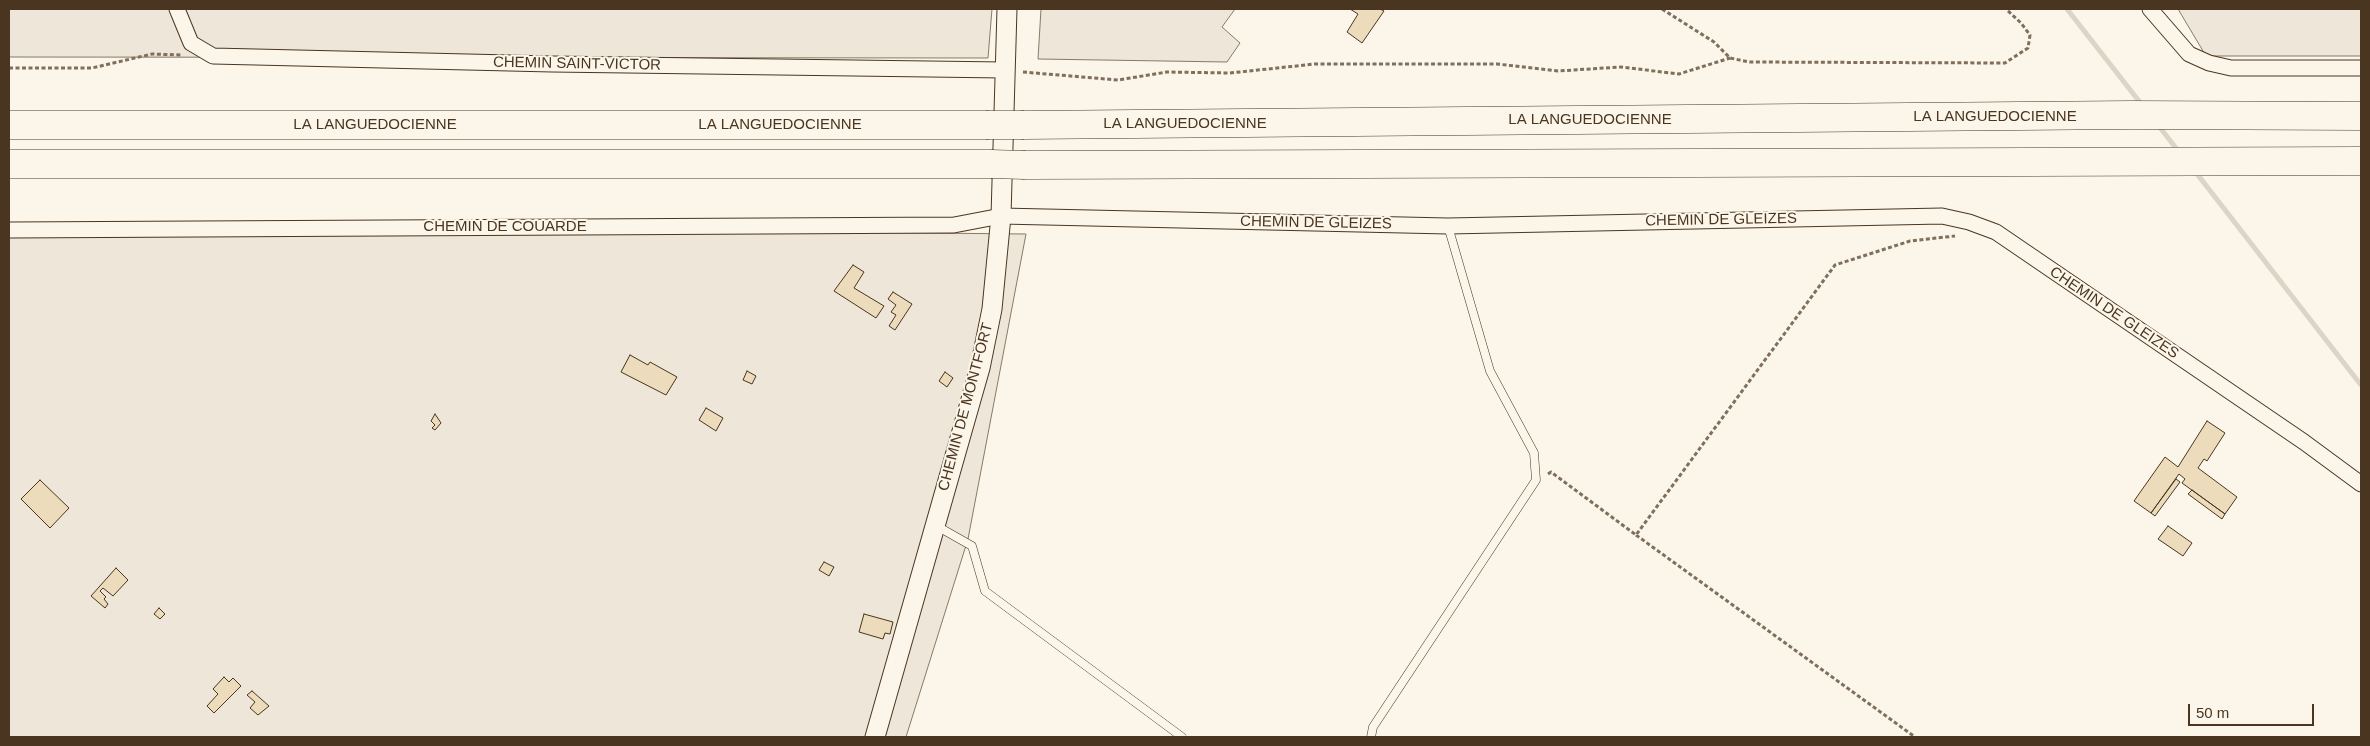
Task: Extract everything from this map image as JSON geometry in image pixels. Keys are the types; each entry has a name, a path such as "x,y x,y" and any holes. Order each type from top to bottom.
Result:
{"highway":[{"name":"LA LANGUEDOCIENNE","path":"9,125 1024,125 2130,115 2361,116"},
{"path":"9,164 1025,165 2361,161"}],"street":[{"name":"CHEMIN SAINT-VICTOR","path":"177,9 191,43 213,56 552,64 1004,70"},
{"name":"CHEMIN DE MONTFORT","path":"875,737 980,368 992,309 1001,216 1007,9"},
{"path":"2150,9 2190,54 2209,63 2232,68 2361,68"},
{"name":"CHEMIN DE GLEIZES","path":"1001,216 1448,226 1942,216 1969,222 1996,232 2304,442 2361,484"},
{"name":"CHEMIN DE COUARDE","path":"9,230 954,225 1001,216"}],"lane":[{"path":"1371,737 1373,727 1536,480 1534,453 1490,371 1448,226"},
{"path":"935,525 972,546 985,591 1182,737"}],"path":[{"path":"1662,9 1714,42 1730,58"},
{"path":"1004,70 1118,80 1167,72 1230,74 1315,64 1497,64 1558,71 1621,67 1679,74 1730,58 1749,62 2005,63 2028,48 2030,35 2021,23 2006,9"},
{"path":"9,68 92,68 152,54 213,56"},
{"path":"1636,535 1835,266 1910,241 1958,236"},
{"path":"1536,480 1551,472 1915,737"}],"shaded area":[{"path":"9,9 992,9 988,58 9,57"},
{"path":"1041,9 1235,9 1222,27 1240,43 1227,62 1038,59"},
{"path":"2178,9 2361,9 2361,56 2206,56"},
{"path":"9,224 1026,234 968,539 906,737 9,737"}],"building":[{"path":"1350,9 1380,9 1384,11 1362,43 1347,32 1358,14"},
{"path":"853,265 864,272 854,288 884,306 876,318 834,291"},
{"path":"893,292 912,304 895,330 889,326 896,315 891,312 896,305 888,299"},
{"path":"630,355 648,365 650,362 677,377 666,395 621,372"},
{"path":"747,371 756,376 752,384 743,380"},
{"path":"945,372 953,378 947,387 939,381"},
{"path":"706,408 723,418 716,431 699,420"},
{"path":"435,414 441,423 435,430 432,428 435,425 431,421"},
{"path":"2207,421 2225,433 2207,461 2204,459 2198,468 2237,497 2225,514 2182,483 2185,479 2179,474 2151,513 2134,501 2165,457 2178,467"},
{"path":"2176,479 2180,482 2155,516 2151,513"},
{"path":"40,480 69,508 50,528 21,499"},
{"path":"2192,490 2225,514 2222,519 2188,494"},
{"path":"2168,526 2192,543 2183,556 2158,539"},
{"path":"824,562 834,567 829,576 819,570"},
{"path":"116,568 128,580 113,596 103,588 100,591 106,597 104,599 108,604 105,608 91,596"},
{"path":"159,608 165,614 160,619 154,614"},
{"path":"864,614 893,622 890,634 885,633 883,639 859,632"},
{"path":"224,677 229,682 233,678 241,686 214,713 207,706 218,694 213,689"},
{"path":"252,691 269,706 258,715 250,708 255,702 247,695"}],"waterway":[{"path":"2067,9 2142,105"},
{"path":"2158,125 2179,152"},
{"path":"2194,170 2361,385"}]}
